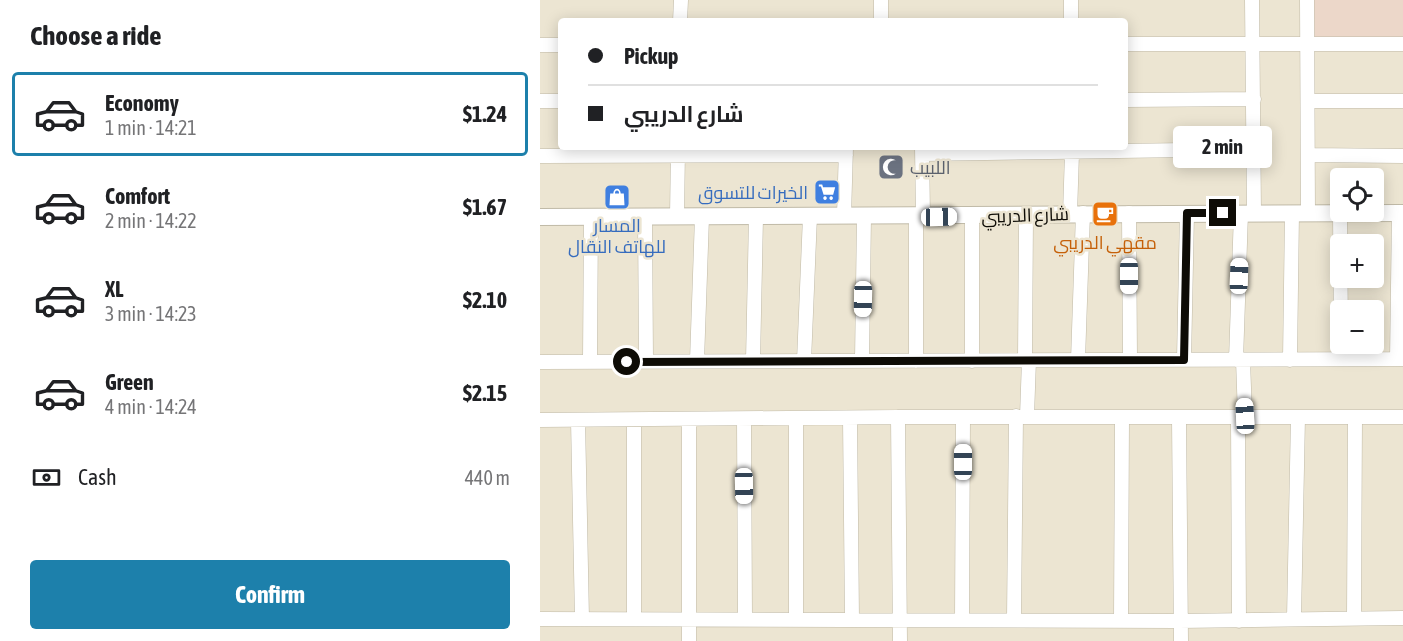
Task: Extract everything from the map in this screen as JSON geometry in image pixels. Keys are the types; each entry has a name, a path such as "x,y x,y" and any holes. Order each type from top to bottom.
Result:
{"street":[{"path":"680,18 681,0"},
{"path":"881,0 881,18"},
{"path":"1071,0 1071,18"},
{"path":"1239,621 1241,416 1239,360 1248,213 1255,149 1252,0"},
{"path":"1290,360 1300,213 1309,155 1308,0"},
{"path":"1128,44 1403,44"},
{"path":"540,45 558,45"},
{"path":"1128,100 1254,99"},
{"path":"540,101 558,101"},
{"path":"1309,101 1403,101"},
{"path":"915,361 922,151 1255,149"},
{"path":"540,156 846,151 844,216"},
{"path":"1070,151 1077,214 1078,360"},
{"path":"677,216 678,152"},
{"path":"1309,155 1403,156"},
{"path":"1129,213 1130,360"},
{"name":"شارع الدريبي","path":"540,217 972,217 1129,213 1330,213"},
{"path":"1184,360 1187,213"},
{"name":"شارع الدريبي","path":"1384,213 1401,213"},
{"path":"540,362 1400,359 1401,213"},
{"path":"591,216 591,362"},
{"path":"645,216 646,362"},
{"path":"804,361 810,216"},
{"path":"862,362 864,216"},
{"path":"1014,620 1021,416 1027,360 1026,216"},
{"path":"697,362 702,217"},
{"path":"753,361 756,217"},
{"path":"972,217 972,361"},
{"path":"1340,222 1341,300"},
{"path":"1341,354 1341,359"},
{"path":"540,420 1021,416 1403,417"},
{"path":"898,417 900,641"},
{"path":"962,619 963,417"},
{"path":"1294,618 1298,417"},
{"path":"1354,618 1355,417"},
{"path":"796,418 796,619"},
{"path":"850,418 852,619"},
{"path":"1121,621 1122,418"},
{"path":"1179,418 1180,641"},
{"path":"689,419 689,641"},
{"path":"744,419 745,619"},
{"path":"578,420 582,619"},
{"path":"634,420 634,619"},
{"path":"540,619 1239,621 1294,618 1403,618"}],"shaded area":[{"path":"1308,0 1403,0 1403,43 1308,44"}],"place":[{"name":"اللبيب","path":"891,167"},
{"name":"الخيرات للتسوق","path":"827,192"},
{"name":"المسار للهاتف النقال","path":"617,197"},
{"name":"مقهي الدريبي","path":"1105,214"}],"route":[{"path":"627,362 1184,360 1187,213 1223,213"}]}
